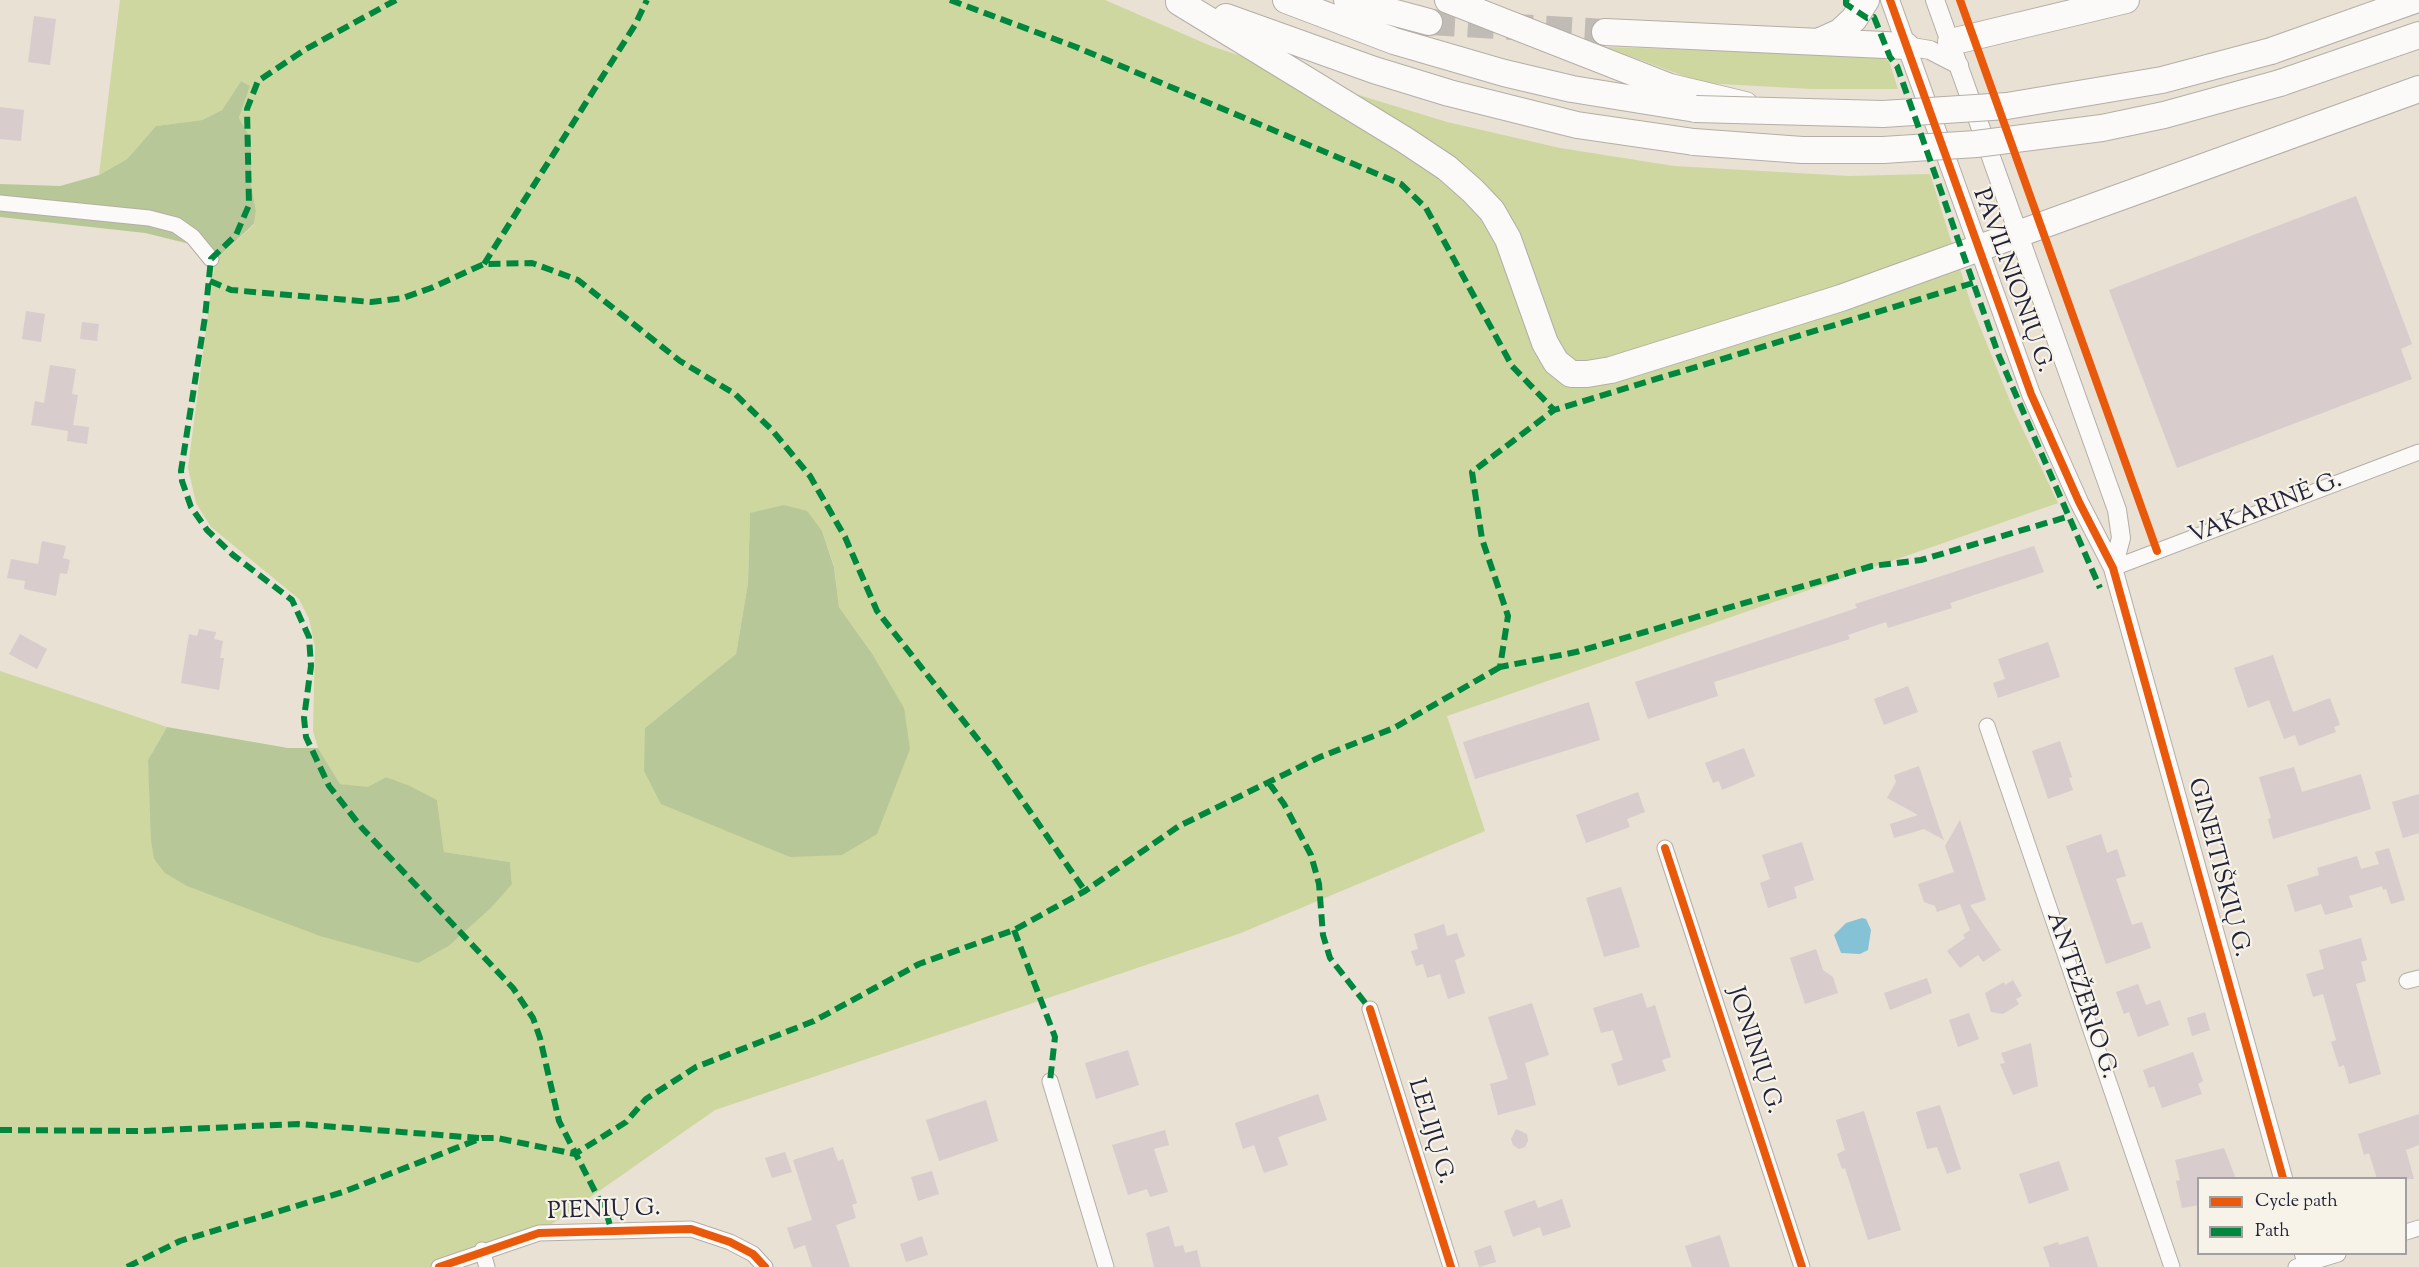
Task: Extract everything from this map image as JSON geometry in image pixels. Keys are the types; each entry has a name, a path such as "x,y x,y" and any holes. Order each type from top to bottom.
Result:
{"highway":[{"path":"1286,0 1394,41 1504,73 1572,89 1697,101 1775,113 1883,114 2007,106 2162,80 2271,51 2415,0"},
{"path":"1347,0 1429,22"},
{"path":"1448,0 1670,87 1697,101"},
{"path":"1820,41 1840,32 1854,19 1866,0"},
{"path":"1955,53 2126,0"},
{"path":"1177,1 1374,70 1449,93 1577,125 1694,142 1802,150 1883,150 1976,144 2102,128 2164,115 2280,83 2419,35"},
{"path":"1177,1 1405,140 1447,168 1473,190 1492,212 1508,239 1545,343 1556,362 1571,374 1611,370 1841,298 2419,89"},
{"path":"1605,32 1906,46"}],"street":[{"name":"PAVILNIONIŲ G.","path":"1890,0 2011,342 2050,440 2113,568"},
{"name":"PAVILNIONIŲ G.","path":"1935,0 2117,510 2121,538 2113,568"},
{"path":"1906,46 1955,53"},
{"path":"1906,46 1955,53"},
{"path":"0,203 149,218 176,225 193,237 211,260"},
{"name":"VAKARINĖ G.","path":"2113,568 2419,452"},
{"name":"GINEITIŠKIŲ G.","path":"2113,568 2282,1177"},
{"name":"ANTEŽERIO G.","path":"1988,726 2172,1267"},
{"name":"JONINIŲ G.","path":"1665,848 1802,1267"},
{"name":"LELIJŲ G.","path":"1370,1009 1451,1267"},
{"path":"1050,1082 1106,1267"},
{"name":"PIENIŲ G.","path":"440,1267 482,1250 539,1233 691,1229 730,1242 753,1254 765,1267"},
{"path":"482,1250 487,1267"},
{"path":"2304,1263 2334,1255"}],"green space":[{"path":"120,0 1105,0 1211,46 1349,92 1447,122 1560,148 1674,166 1849,176 1930,174 1972,307 2014,411 2058,503 1447,716 1485,831 1241,933 715,1110 539,1233 439,1267 0,1267 0,671 167,727 148,760 154,860 450,945 491,908 512,883 510,862 444,852 437,800 386,777 368,788 340,784 318,748 313,731 315,647 309,619 299,599 211,527 196,503 188,468 215,260 254,225 256,211 251,184 251,139 239,118 250,86 241,81 222,110 202,120 156,126 127,159 99,175","holes":["750,513 822,531 834,566 839,607 871,652 645,728 736,654 748,583"]},
{"path":"1605,47 1876,55 1889,61 1898,89 1812,89 1703,83"},
{"path":"241,81 250,86 239,118 251,139 251,184 256,211 254,224 215,260 190,244 145,233 0,217 0,184 60,186 99,175 127,159 156,126 202,120 222,110"},
{"path":"784,505 807,511 822,531 834,567 839,607 871,652 904,708 910,749 877,834 842,855 790,857 661,804 644,771 645,728 736,654 748,583 750,513"},
{"path":"167,727 288,748 318,748 340,784 368,787 386,777 410,786 437,800 444,852 510,862 512,884 491,908 450,945 418,963 320,936 187,886 165,873 154,859 151,840 148,760"}],"water":[{"path":"1866,919 1871,930 1868,950 1860,954 1841,953 1834,935 1846,923"}],"building":[{"path":"34,16 56,19 50,65 28,62"},
{"path":"0,107 24,110 21,141 0,139"},
{"path":"2356,196 2412,344 2401,349 2412,379 2177,468 2109,290"},
{"path":"26,311 45,314 41,342 22,339"},
{"path":"82,322 99,324 97,341 80,339"},
{"path":"50,365 76,369 72,394 78,395 73,425 89,427 87,444 67,441 68,431 31,425 35,401 44,403"},
{"path":"42,541 66,546 63,558 70,560 67,574 60,573 56,596 24,589 25,581 7,578 11,559 38,564"},
{"path":"2034,546 2044,572 1950,603 1952,608 1888,628 1886,622 1848,635 1850,639 1714,682 1718,696 1648,719 1635,682 1857,608 1855,604"},
{"path":"199,629 216,632 214,639 223,641 220,658 224,658 219,690 181,683 189,634 197,636"},
{"path":"20,634 47,649 37,669 9,654"},
{"path":"2048,642 2060,677 1998,698 1993,683 2005,679 1998,659"},
{"path":"2273,655 2293,712 2330,698 2340,725 2334,727 2336,732 2299,746 2295,735 2284,739 2269,700 2248,708 2234,668"},
{"path":"1908,686 1918,712 1884,725 1874,699"},
{"path":"1589,702 1600,740 1475,779 1463,742"},
{"path":"2060,741 2072,777 2069,778 2073,790 2048,799 2032,751"},
{"path":"1744,748 1755,776 1722,790 1719,781 1713,783 1705,763"},
{"path":"1919,766 1944,840 1924,829 1894,838 1890,824 1918,815 1887,798 1896,782 1894,775"},
{"path":"2294,767 2302,792 2361,774 2371,809 2273,839 2268,819 2271,818 2259,777"},
{"path":"1638,792 1645,812 1627,819 1630,827 1586,843 1576,815"},
{"path":"2419,794 2419,833 2403,838 2392,802"},
{"path":"1960,820 1986,900 1970,905 2001,950 1983,962 1978,955 1960,968 1947,951 1965,938 1963,935 1970,930 1960,904 1937,912 1935,906 1924,902 1918,884 1954,872 1945,846"},
{"path":"2101,834 2107,853 2117,849 2126,876 2116,879 2132,925 2142,922 2151,948 2106,964 2066,846"},
{"path":"1802,842 1814,880 1794,887 1797,898 1768,908 1760,883 1770,879 1762,855"},
{"path":"2389,848 2405,900 2391,904 2386,889 2383,890 2382,886 2349,896 2353,907 2325,915 2321,904 2295,912 2287,885 2319,875 2317,868 2357,856 2361,869 2379,864 2375,852"},
{"path":"1621,887 1640,947 1604,957 1586,898"},
{"path":"1444,924 1447,936 1457,933 1465,956 1455,960 1465,993 1448,999 1440,974 1427,978 1423,964 1416,966 1411,951 1418,949 1414,934"},
{"path":"2361,938 2367,960 2361,962 2366,981 2356,984 2381,1074 2349,1084 2344,1065 2339,1067 2331,1042 2336,1040 2323,994 2313,997 2306,974 2324,969 2319,950"},
{"path":"1816,949 1823,970 1833,977 1838,993 1805,1004 1790,958"},
{"path":"1927,978 1932,993 1890,1010 1884,993"},
{"path":"2013,980 2022,996 2016,999 2019,1004 2003,1014 1991,1012 1985,993 2004,982 2005,985"},
{"path":"2138,984 2146,1005 2160,1000 2169,1025 2138,1037 2129,1012 2124,1014 2116,992"},
{"path":"1642,993 1647,1008 1655,1005 1671,1057 1662,1060 1666,1071 1618,1086 1611,1064 1623,1060 1613,1030 1601,1033 1593,1008"},
{"path":"1532,1003 1549,1055 1525,1063 1536,1105 1498,1115 1490,1084 1508,1079 1488,1017"},
{"path":"2205,1012 2210,1030 2192,1036 2187,1018"},
{"path":"1969,1013 1979,1039 1958,1047 1949,1020"},
{"path":"2031,1043 2038,1086 2013,1095 2000,1064 2005,1063 2001,1053"},
{"path":"1128,1050 1139,1085 1096,1099 1085,1063"},
{"path":"2193,1052 2203,1081 2198,1084 2202,1094 2162,1108 2154,1086 2149,1088 2143,1070"},
{"path":"1318,1094 1327,1120 1278,1137 1288,1165 1264,1173 1254,1145 1243,1149 1235,1123"},
{"path":"986,1100 998,1141 939,1161 926,1120"},
{"path":"1940,1105 1961,1169 1947,1174 1937,1147 1927,1149 1916,1112"},
{"path":"1864,1111 1901,1230 1868,1240 1845,1168 1842,1169 1837,1154 1845,1150 1836,1120"},
{"path":"2419,1114 2419,1145 2406,1150 2414,1179 2376,1177 2369,1153 2364,1155 2358,1134"},
{"path":"1516,1129 1527,1134 1528,1141 1525,1147 1519,1149 1513,1145 1511,1139"},
{"path":"1165,1130 1169,1145 1154,1149 1168,1192 1150,1197 1147,1189 1128,1195 1112,1145"},
{"path":"833,1147 838,1161 843,1159 857,1203 852,1205 856,1218 836,1225 850,1267 812,1267 805,1245 794,1249 787,1228 812,1220 793,1160"},
{"path":"2224,1148 2235,1177 2197,1177 2197,1205 2182,1208 2176,1181 2180,1180 2175,1160"},
{"path":"785,1152 792,1172 772,1178 765,1158"},
{"path":"2059,1161 2069,1190 2029,1204 2019,1174"},
{"path":"932,1171 939,1194 918,1201 911,1177"},
{"path":"1562,1199 1571,1227 1543,1236 1540,1227 1513,1237 1504,1211 1535,1200 1538,1208"},
{"path":"1169,1226 1175,1247 1183,1245 1185,1253 1197,1250 1201,1267 1154,1267 1146,1233"},
{"path":"1720,1235 1730,1267 1692,1267 1685,1246"},
{"path":"922,1236 928,1255 906,1262 900,1244"},
{"path":"2088,1236 2098,1267 2050,1267 2043,1247 2058,1242 2059,1245"},
{"path":"1491,1245 1496,1262 1479,1267 1474,1251"}],"tunnel":[{"path":"1429,22 1605,32"}],"marked path":[{"path":"396,0 306,49 258,81 247,109 249,205 236,235 211,259 205,317 181,471 182,481 191,507 207,530 233,555 292,600 309,637 311,666 304,718 306,737 329,786 362,828 513,988 533,1018 540,1038 559,1121 607,1215 611,1229"},
{"path":"484,264 635,25 647,0"},
{"path":"950,0 1076,47 1401,184 1426,208 1512,366 1554,410"},
{"path":"1846,0 1846,4 1867,18 1874,17 1890,57 1897,66 1999,356 2100,588"},
{"path":"210,281 231,290 371,302 403,298 484,264 532,263 578,280 680,361 735,394 772,430 810,476 845,537 877,611 995,761 1085,891"},
{"path":"1973,283 1554,410 1472,472 1482,539 1508,616 1500,667 1576,652 1872,566 1921,560 2070,516"},
{"path":"127,1267 180,1241 343,1192 482,1138 497,1138 575,1154 626,1122 646,1099 696,1067 814,1021 919,964 1014,930 1085,891 1179,826 1320,757 1394,728 1500,667"},
{"path":"1269,783 1284,804 1311,855 1319,884 1323,935 1330,958 1370,1009"},
{"path":"1014,930 1055,1037 1050,1081"},
{"path":"0,1130 143,1131 298,1124 479,1138"}],"cycle path":[{"path":"1890,0 2031,394 2079,502 2113,568 2283,1177"},
{"path":"1960,0 2157,551"},
{"path":"1665,848 1802,1267"},
{"path":"1370,1009 1451,1267"},
{"path":"439,1267 539,1233 691,1229 730,1242 753,1254 765,1267"}]}
